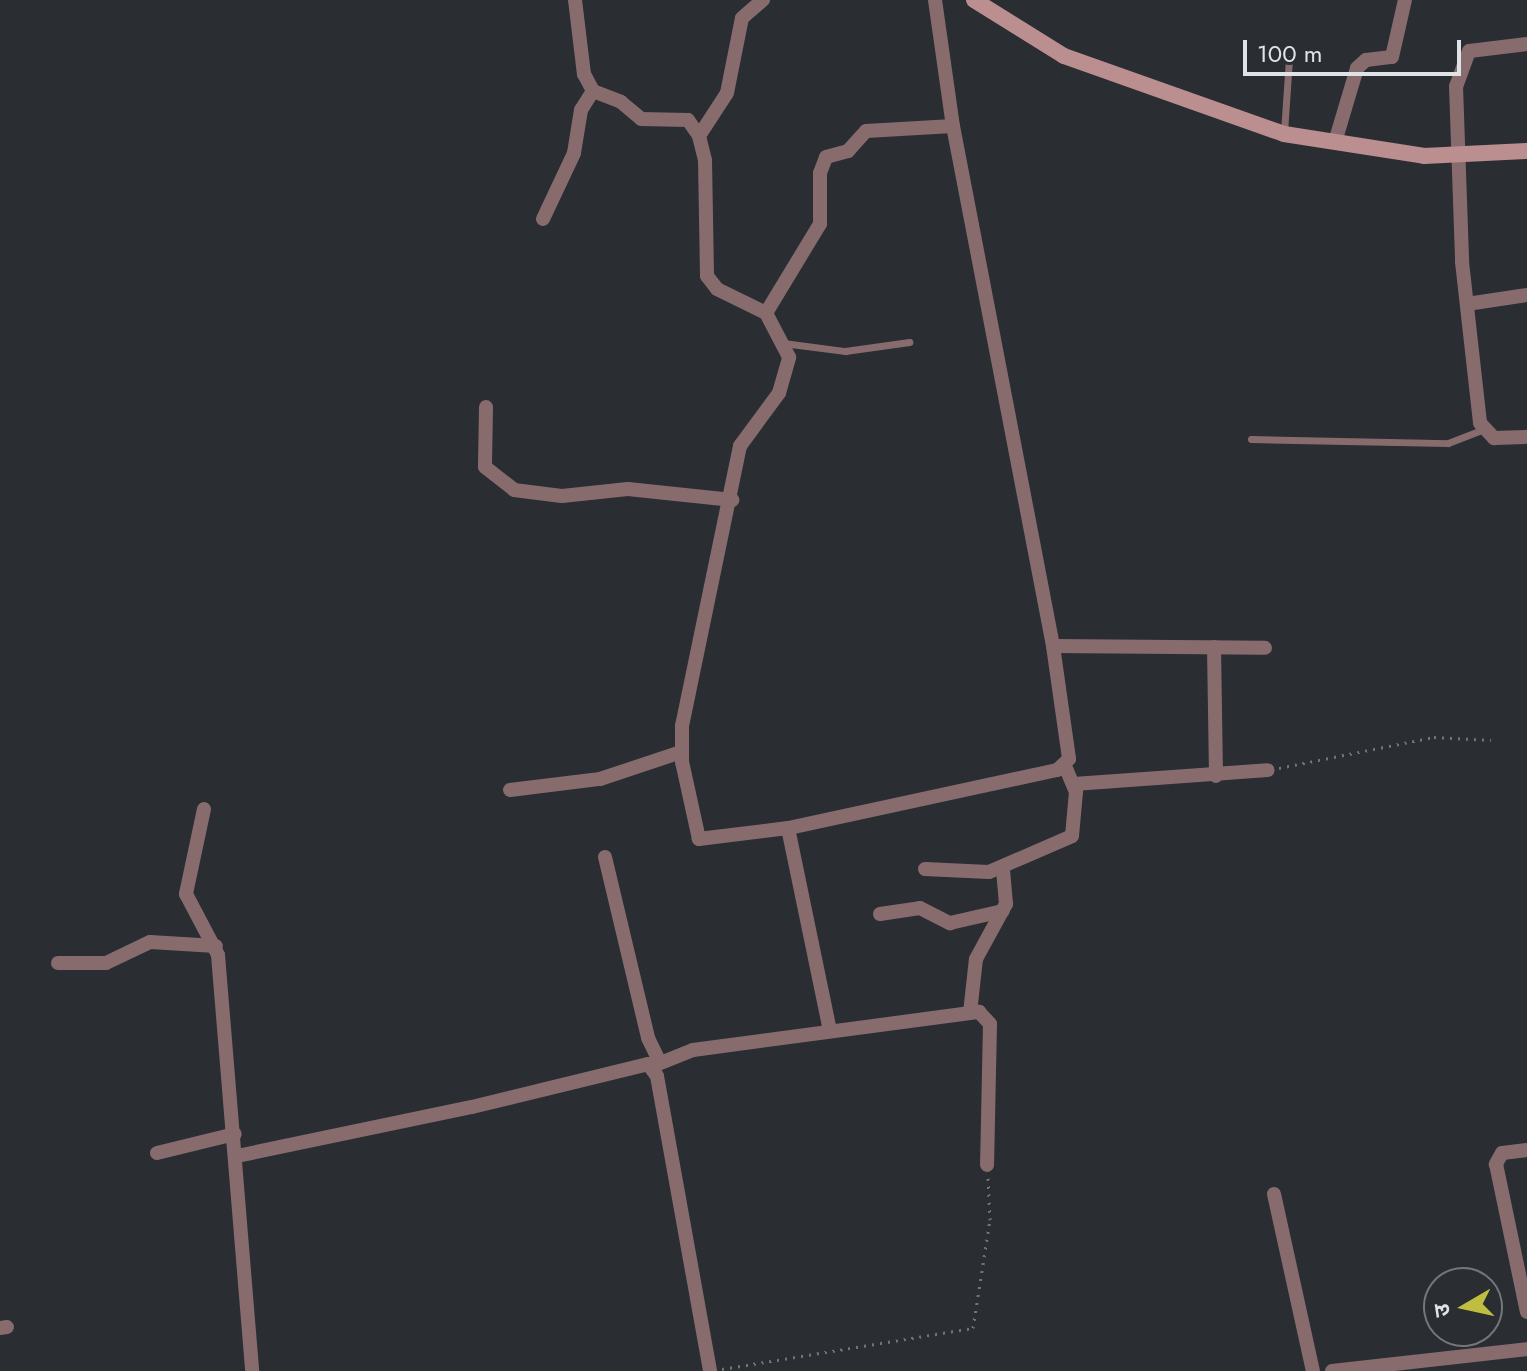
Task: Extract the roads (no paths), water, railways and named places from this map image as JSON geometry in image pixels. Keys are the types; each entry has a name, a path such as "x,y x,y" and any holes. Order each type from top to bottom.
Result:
{"street":[{"path":"575,0 584,74 593,91 621,102 641,119 688,120 699,136 705,160 707,276 717,289 766,313"},
{"path":"699,136 727,93 742,18 763,0"},
{"path":"925,869 1003,869 1075,832 1074,784 1065,766 1053,646 953,126 935,0"},
{"path":"974,0 1064,56 1284,134 1458,156 1527,151"},
{"path":"1335,142 1357,68 1366,60 1392,57 1405,0"},
{"path":"1527,44 1476,49 1464,57 1456,86 1467,304 1482,430 1494,438 1527,437"},
{"path":"543,219 574,153 581,110 593,91"},
{"path":"953,126 866,131 848,151 826,157 820,173 820,224 766,313 770,329 783,343 789,357 782,384 743,437 732,500 713,572 681,752 699,839 788,828 1065,766"},
{"path":"1467,304 1527,295"},
{"path":"486,407 485,467 514,490 562,496 628,489 732,500"},
{"path":"1053,646 1265,648"},
{"path":"1214,647 1216,776"},
{"path":"510,790 600,779 681,752"},
{"path":"1074,784 1267,770"},
{"path":"204,809 186,894 216,946 237,1156 252,1371"},
{"path":"788,828 830,1030"},
{"path":"605,857 656,1064 710,1371"},
{"path":"970,1013 976,959 1003,911 1003,869"},
{"path":"880,914 920,908 950,923 1003,911"},
{"path":"58,963 106,963 150,942 216,946"},
{"path":"237,1156 472,1107 656,1064 693,1050 970,1013 986,1016 990,1024 987,1165"},
{"path":"157,1153 235,1134"},
{"path":"1527,1150 1502,1153 1496,1164 1521,1256 1527,1312"},
{"path":"1274,1194 1313,1371"},
{"path":"1332,1371 1527,1349"}],"lane":[{"path":"1284,134 1289,59"},
{"path":"783,343 845,351 909,342"},
{"path":"1251,439 1448,443 1482,430"}]}
